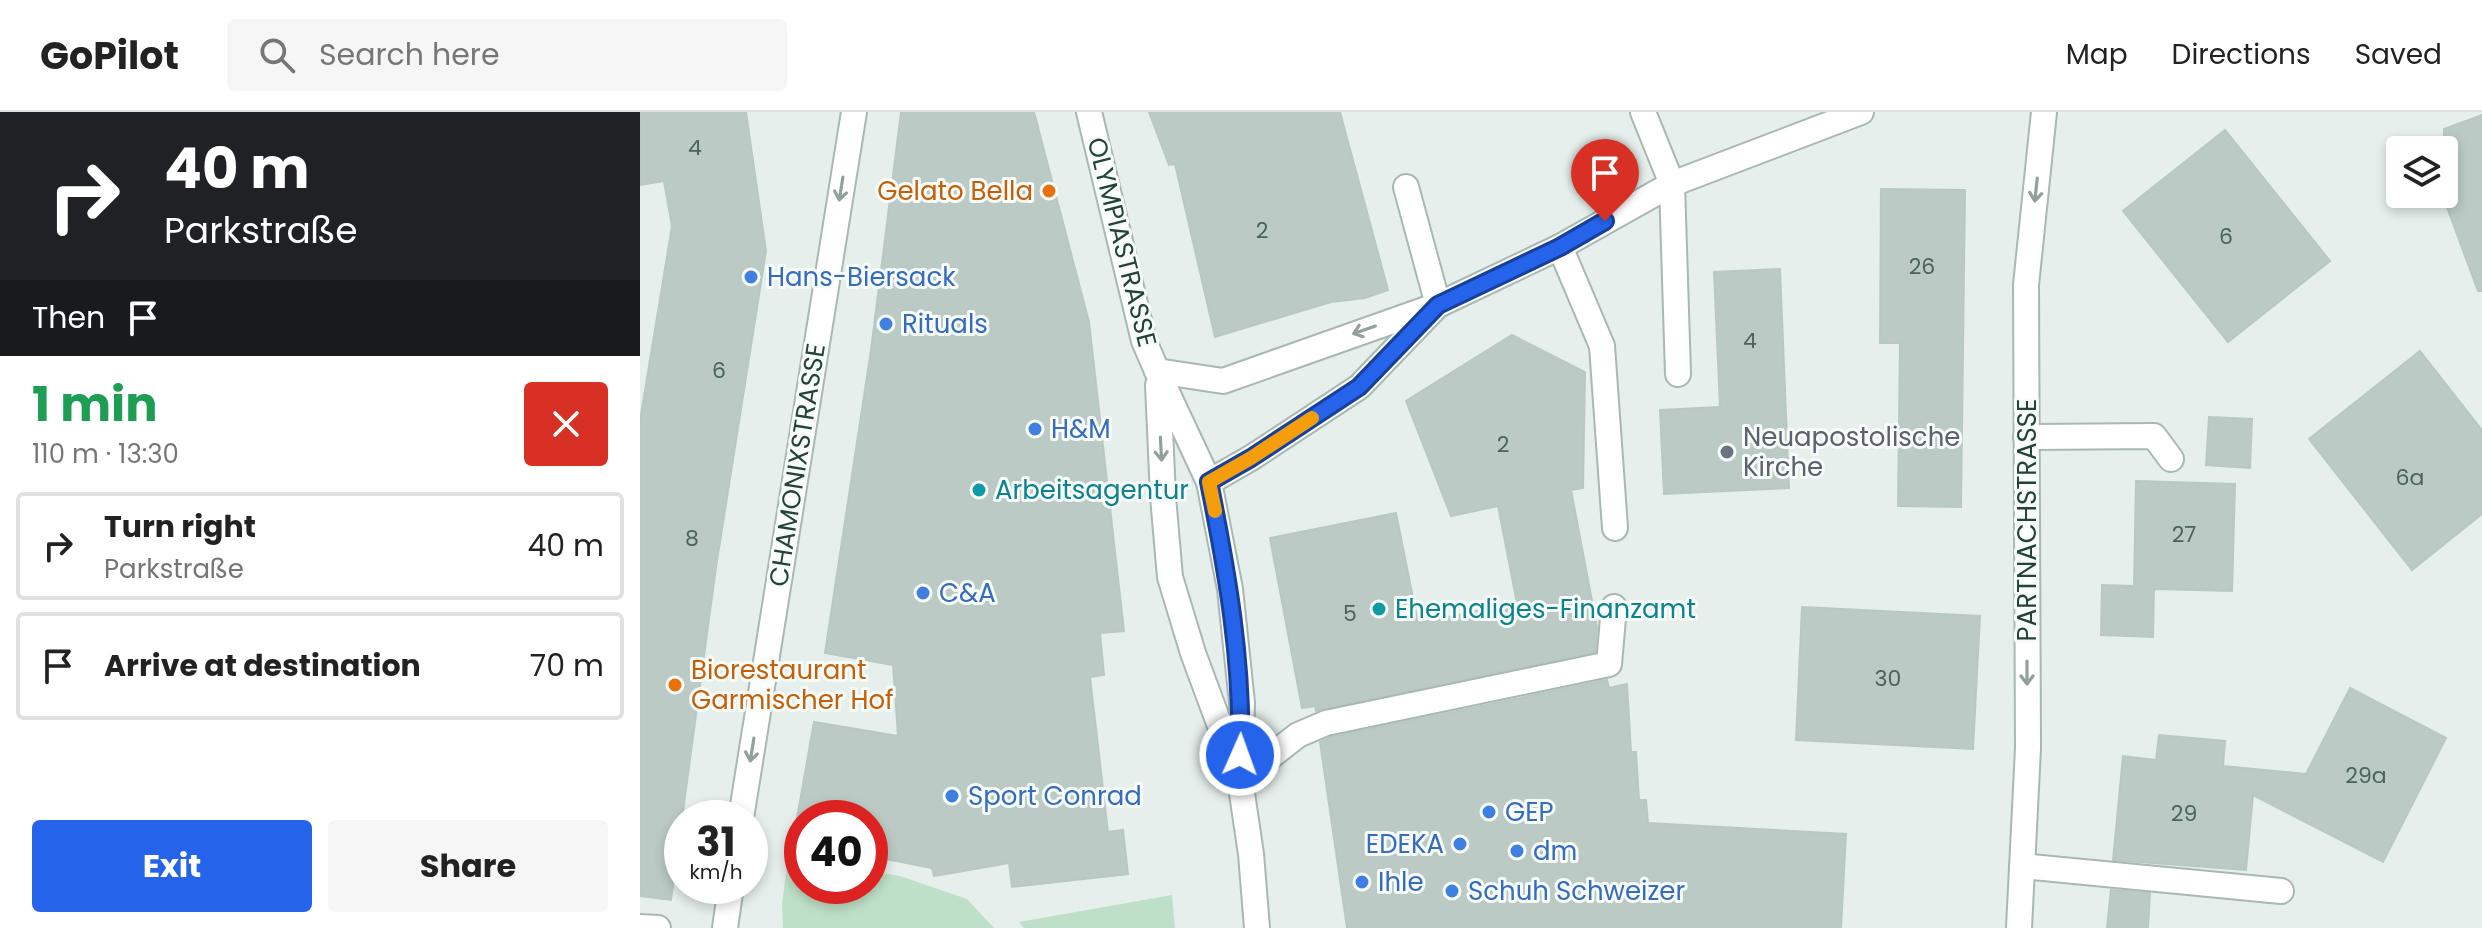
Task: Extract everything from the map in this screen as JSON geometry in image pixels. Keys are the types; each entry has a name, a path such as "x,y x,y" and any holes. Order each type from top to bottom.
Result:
{"street":[{"name":"CHAMONIXSTRASSE","path":"744,800 854,112"},
{"name":"OLYMPIASTRASSE","path":"1089,112 1144,341 1157,371 1218,476 1242,703 1240,780"},
{"path":"1643,112 1672,184 1678,374"},
{"path":"1257,928 1251,854 1240,780 1193,653 1170,577 1157,371 1223,381 1438,305 1560,247 1672,184 1861,112"},
{"name":"PARTNACHSTRASSE","path":"2019,928 2028,748 2026,285 2044,112"},
{"path":"1406,187 1438,305"},
{"path":"1560,247 1602,346 1615,528"},
{"path":"1218,476 1359,387 1438,305"},
{"path":"2026,437 2154,436 2171,459"},
{"path":"1240,780 1298,735 1326,723 1609,664 1614,607"},
{"path":"2022,866 2281,891"},
{"path":"725,928 728,904"},
{"path":"640,927 658,928"}],"green space":[{"path":"888,874 967,899 994,928 783,928 784,889 784,904 888,904"},
{"path":"1172,895 1175,928 1024,928 1019,922"}],"building":[{"path":"640,112 746,112 766,251 716,567 685,800 664,800 664,899 640,896 640,421 672,226 664,181 640,185"},
{"name":"Arbeitsagentur","path":"901,112 1034,112 1089,322 1124,631 1100,633 1104,675 1090,677 1108,832 1123,830 1128,874 1012,887 1009,863 934,876 932,868 888,859 888,800 800,800 814,722 898,736 893,665 825,653 871,350"},
{"path":"1149,112 1340,112 1388,290 1365,298 1331,302 1215,337 1175,164 1169,165"},
{"path":"2482,115 2482,291 2478,291 2447,208 2458,208 2458,136 2444,136 2444,129"},
{"path":"2225,130 2330,261 2228,342 2123,211"},
{"path":"1881,189 1965,190 1961,507 1898,506 1900,343 1880,343"},
{"path":"1780,269 1789,488 1664,494 1660,410 1720,407 1714,272"},
{"path":"1512,335 1585,372 1583,488 1571,490 1597,627 1595,652 1316,711 1315,706 1302,708 1270,538 1396,513 1418,623 1517,603 1498,506 1451,516 1406,401"},
{"path":"2420,351 2482,430 2482,514 2412,570 2309,439"},
{"path":"2209,417 2252,419 2250,468 2206,465"},
{"path":"2136,481 2235,484 2232,591 2154,589 2153,637 2101,635 2102,585 2134,586"},
{"path":"1802,607 1980,616 1973,749 1796,740"},
{"name":"GEP","path":"1607,680 1609,688 1627,684 1631,752 1636,752 1639,800 1646,800 1648,823 1846,834 1841,928 1347,928 1320,742 1331,737"},
{"path":"2350,688 2446,738 2383,862 2253,795 2246,870 2113,860 2123,756 2156,760 2159,735 2225,741 2223,766 2306,774"},
{"path":"2111,890 2150,893 2148,928 2107,928"}],"slow traffic":[{"path":"1215,511 1209,482 1312,418"}],"place":[{"name":"Gelato Bella","path":"1049,191"},
{"name":"Hans-Biersack","path":"751,277"},
{"name":"Rituals","path":"886,324"},
{"name":"H&M","path":"1035,429"},
{"name":"Neuapostolische Kirche","path":"1727,452"},
{"name":"Arbeitsagentur","path":"979,490"},
{"name":"C&A","path":"923,593"},
{"name":"Ehemaliges-Finanzamt","path":"1379,609"},
{"name":"Biorestaurant Garmischer Hof","path":"675,685"},
{"name":"Sport Conrad","path":"952,796"},
{"name":"GEP","path":"1489,812"},
{"name":"EDEKA","path":"1460,844"},
{"name":"dm","path":"1517,851"},
{"name":"Ihle","path":"1362,882"},
{"name":"Schuh Schweizer","path":"1452,891"}],"route":[{"path":"1240,755 1242,703 1230,589 1209,482 1359,387 1438,305 1560,247 1605,221"}]}
